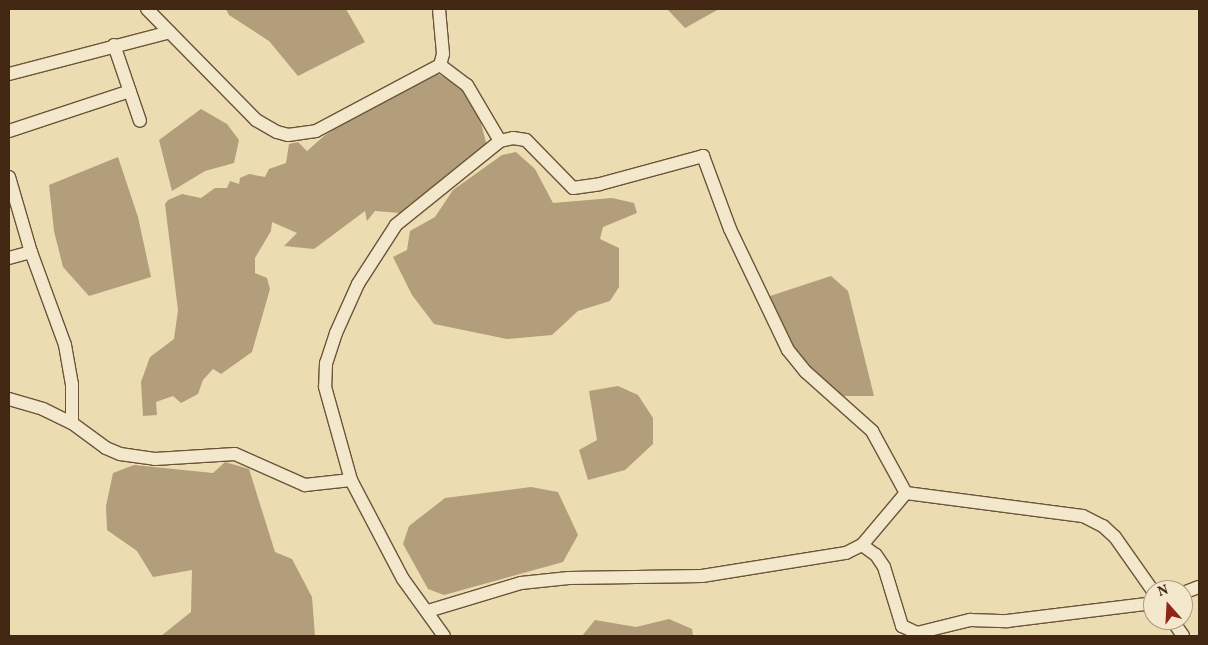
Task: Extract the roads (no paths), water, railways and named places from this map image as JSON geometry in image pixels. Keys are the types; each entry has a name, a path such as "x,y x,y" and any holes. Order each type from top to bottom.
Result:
{"street":[{"path":"147,9 256,120 288,136 316,131 440,65 443,54 440,9"},
{"path":"9,74 170,32"},
{"path":"114,46 140,121"},
{"path":"440,65 467,85 500,141"},
{"path":"9,131 130,91"},
{"path":"444,636 428,611 403,579 351,480 325,387 326,363 336,333 358,284 396,225 500,141 513,138 526,140 572,188 600,184 703,156 730,228 788,350 806,372 872,431 906,493"},
{"path":"9,176 31,252 65,345 72,384 72,423"},
{"path":"9,258 31,252"},
{"path":"9,399 43,409 72,423 106,448 137,458 234,454 305,485 351,480"},
{"path":"428,611 521,583 569,578 702,576 846,553 862,545 906,493"},
{"path":"906,493 1094,520 1115,537 1145,580"},
{"path":"862,545 876,555 884,567 902,626 917,633 970,620 1007,621 1143,604"}]}
